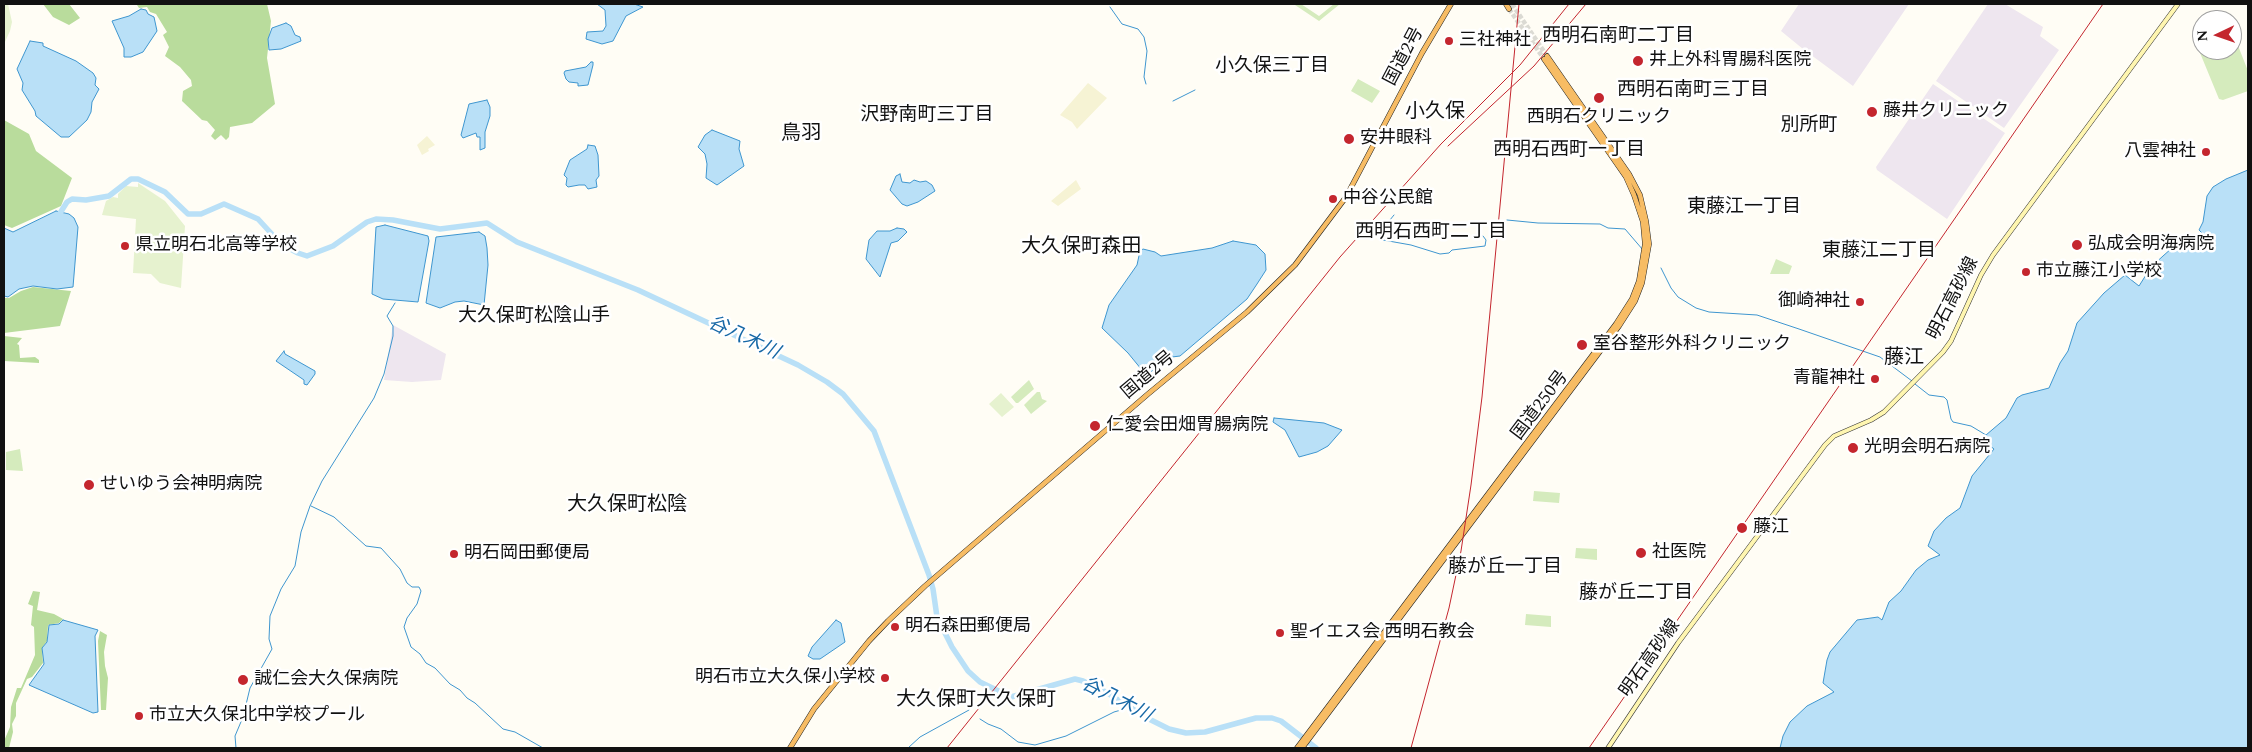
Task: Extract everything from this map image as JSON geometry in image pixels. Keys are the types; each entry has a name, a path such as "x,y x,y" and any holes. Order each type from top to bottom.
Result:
{"highway":[{"path":"1506,4 1509,9"},
{"name":"国道2号","path":"790,748 814,708 869,641 925,586 1246,312 1295,265 1346,198 1450,6"},
{"name":"国道250号","path":"1297,748 1619,326 1635,301 1644,268 1644,221 1640,210 1626,177 1546,58"},
{"name":"国道250号","path":"1302,748 1616,324 1632,299 1644,268"}],"main road":[{"name":"明石高砂線","path":"1608,748 1678,643 1824,445 1834,436 1871,420 1884,412 1951,340 1980,275 1993,255 2178,4"}],"shaded area":[{"path":"1799,4 1909,4 1853,86 1781,31"},
{"path":"1988,4 2005,4 2043,27 2040,36 2059,50 2004,128 1936,81"},
{"path":"1088,83 1107,98 1077,129 1072,122 1060,115"},
{"path":"1933,84 2005,133 1947,219 1877,170 1876,167"},
{"path":"427,136 435,145 422,155 417,145"},
{"path":"1076,180 1081,189 1058,206 1051,201"},
{"path":"393,325 446,354 441,380 412,382 384,380"}],"green space":[{"path":"4,4 8,4 12,22 4,44"},
{"path":"43,4 69,4 80,18 69,25 53,17"},
{"path":"138,4 267,4 271,21 267,58 275,104 252,123 230,127 229,137 226,140 221,135 215,140 211,136 215,130 182,101 183,91 192,86 191,80 180,67 165,56 169,47 163,35 167,32 156,14 150,12 147,7 139,8"},
{"path":"1301,4 1319,16 1334,4 1340,4 1319,21 1295,5"},
{"path":"2242,56 2248,71 2248,91 2223,100 2219,99 2203,60 2242,60"},
{"path":"1358,79 1380,91 1372,103 1351,91"},
{"path":"4,120 29,134 36,151 72,178 61,206 12,228 4,225"},
{"path":"138,183 165,201 185,226 181,288 160,283 151,274 133,273 136,219 102,215 106,201 113,197 118,198 118,194 126,186 138,187"},
{"path":"1776,259 1792,266 1789,274 1770,274"},
{"path":"33,287 71,291 60,326 4,333 4,298 9,298"},
{"path":"4,336 22,338 17,344 19,345 20,358 35,357 39,360 39,363 4,361"},
{"path":"1029,380 1034,389 1016,403 1011,397"},
{"path":"1037,392 1040,392 1042,399 1047,401 1031,414 1024,405"},
{"path":"1001,393 1014,407 1002,417 989,404"},
{"path":"20,449 23,471 6,470 6,452"},
{"path":"1534,491 1560,493 1559,503 1533,501"},
{"path":"1576,548 1597,549 1597,560 1575,558"},
{"path":"33,591 40,592 37,610 54,614 63,619 59,623 48,625 47,641 42,648 43,663 32,677 27,679 16,703 16,716 12,724 13,732 9,748 4,748 4,741 10,727 11,707 17,688 21,688 35,655 34,627 31,625 33,606 28,604"},
{"path":"1526,614 1551,616 1551,627 1525,625"},
{"path":"100,631 107,635 104,652 108,678 106,710 101,710 98,641"}],"water":[{"path":"597,4 634,4 643,7 626,16 613,41 602,44 586,39 587,32 603,31 606,26 605,10"},
{"path":"141,9 146,10 148,14 154,17 157,31 143,52 131,57 124,57 124,48 112,21 129,16"},
{"path":"286,23 291,26 295,35 300,37 301,41 281,49 269,50 268,39 272,28"},
{"path":"30,41 43,43 43,46 76,61 93,73 96,78 95,85 99,89 92,102 91,112 87,120 69,137 61,137 36,116 22,90 23,83 17,69"},
{"path":"593,62 593,65 588,85 578,86 578,83 569,82 566,79 565,71 586,67"},
{"path":"487,100 490,107 490,116 485,132 485,148 480,150 480,137 477,137 476,133 463,138 461,135 469,104"},
{"path":"712,130 740,141 739,149 744,166 717,185 706,178 707,164 705,154 698,147 705,135"},
{"path":"588,145 595,146 598,155 599,176 596,180 597,187 588,189 585,185 579,185 568,187 566,185 567,178 564,175 570,160 587,149"},
{"path":"2248,170 2248,748 1780,748 1783,736 1790,722 1807,706 1834,692 1823,683 1830,652 1857,620 1878,617 1882,620 1889,602 1901,591 1916,570 1928,560 1940,555 1928,546 1934,531 1946,518 1960,508 1972,476 1994,449 1985,442 1986,435 2006,418 2017,398 2049,388 2060,363 2068,351 2077,323 2104,293 2125,275 2139,286 2151,267 2172,248 2202,233 2199,230 2203,222 2207,196 2213,187 2226,179"},
{"path":"900,174 902,182 926,181 932,185 935,191 918,202 907,206 902,204 890,190 896,176"},
{"path":"56,211 69,214 74,218 78,227 73,287 57,289 33,286 19,289 8,297 4,296 4,228 13,232"},
{"path":"385,225 428,236 429,241 418,302 383,299 372,294 376,227"},
{"path":"897,228 904,229 907,232 898,241 891,243 880,277 866,259 869,240 877,231 890,231"},
{"path":"479,232 485,236 487,248 488,265 484,305 464,301 455,302 440,308 426,303 436,237"},
{"path":"1233,241 1256,245 1265,254 1266,270 1257,284 1247,299 1180,356 1164,361 1146,375 1128,353 1102,328 1109,305 1137,265 1140,251 1143,249 1155,252 1161,256 1212,248"},
{"path":"284,351 285,354 315,371 307,385 304,384 304,380 276,361"},
{"path":"1274,418 1324,423 1342,430 1328,446 1317,452 1299,457 1285,430 1273,422"},
{"path":"63,620 98,630 95,636 98,712 93,713 29,685 44,664 42,648 47,642 49,625 59,624"},
{"path":"836,620 841,623 845,642 820,659 813,659 808,656 812,647"}],"waterway":[{"path":"1110,7 1122,24 1138,29 1144,37 1147,51 1144,77 1146,84"},
{"path":"1173,101 1195,90"},
{"name":"谷八木川","path":"57,218 67,202 72,199 86,200 109,196 131,179 138,179 165,192 188,214 201,214 224,204 258,219 281,244 307,256 333,246 367,222 376,219 393,220 440,229 487,223 517,242 638,290 798,365 843,394 874,431 929,575 937,617 952,647 968,671 980,682 1011,697 1075,679 1104,691 1169,729 1186,733 1205,732 1256,718 1272,718 1281,721 1316,748"},
{"path":"1394,215 1381,231 1380,238 1440,254 1449,253 1452,250 1485,246 1486,240 1483,236"},
{"path":"1507,220 1538,223 1600,224 1608,228 1625,229 1643,250"},
{"path":"1661,268 1678,297 1696,308 1709,312 1757,315 1799,329 1880,357 1912,381"},
{"path":"236,748 235,736 243,717 250,688 272,649 269,639 270,616 281,589 295,566 301,532 310,506 322,481 374,398 384,374 393,336 393,326 387,316 395,303"},
{"path":"1915,384 1929,395 1944,397 1947,400 1953,422 1971,426 1986,435"},
{"path":"311,506 334,517 366,546 381,548 400,569 407,583 412,587 419,587 421,591 417,604 407,618 404,627 411,647 420,654 426,663 435,668 450,684 460,690 503,729 515,732 543,748"},
{"path":"980,719 1001,729 1018,742 1035,745 1066,736 1114,712 1128,708"},
{"path":"908,748 920,737 969,710"}],"tunnel":[{"path":"1512,4 1547,56"},
{"path":"1509,9 1544,59"}],"railway":[{"path":"1411,748 1449,608 1461,551 1471,485 1482,397 1519,4"},
{"path":"947,748 1340,257 1441,144 1520,65 1569,4"},
{"path":"1448,146 1534,66 1586,4"},
{"path":"1589,748 2103,4"}],"place":[{"name":"三社神社","path":"1449,41"},
{"name":"井上外科胃腸科医院","path":"1638,61"},
{"name":"西明石クリニック","path":"1599,98"},
{"name":"藤井クリニック","path":"1872,112"},
{"name":"安井眼科","path":"1349,139"},
{"name":"八雲神社","path":"2206,152"},
{"name":"中谷公民館","path":"1333,199"},
{"name":"弘成会明海病院","path":"2077,245"},
{"name":"県立明石北高等学校","path":"125,246"},
{"name":"市立藤江小学校","path":"2026,272"},
{"name":"御崎神社","path":"1860,302"},
{"name":"室谷整形外科クリニック","path":"1582,345"},
{"name":"青龍神社","path":"1875,379"},
{"name":"仁愛会田畑胃腸病院","path":"1095,426"},
{"name":"光明会明石病院","path":"1853,448"},
{"name":"せいゆう会神明病院","path":"89,485"},
{"name":"藤江","path":"1742,528"},
{"name":"社医院","path":"1641,553"},
{"name":"明石岡田郵便局","path":"454,554"},
{"name":"明石森田郵便局","path":"895,627"},
{"name":"聖イエス会 西明石教会","path":"1280,633"},
{"name":"明石市立大久保小学校","path":"885,678"},
{"name":"誠仁会大久保病院","path":"243,680"},
{"name":"市立大久保北中学校プール","path":"139,716"}],"district":[{"name":"西明石南町二丁目","path":"1618,37"},
{"name":"小久保三丁目","path":"1272,67"},
{"name":"西明石南町三丁目","path":"1693,91"},
{"name":"小久保","path":"1435,113"},
{"name":"沢野南町三丁目","path":"927,116"},
{"name":"別所町","path":"1809,126"},
{"name":"鳥羽","path":"801,135"},
{"name":"西明石西町一丁目","path":"1569,151"},
{"name":"東藤江一丁目","path":"1744,208"},
{"name":"西明石西町二丁目","path":"1431,233"},
{"name":"大久保町森田","path":"1081,248"},
{"name":"東藤江二丁目","path":"1879,252"},
{"name":"大久保町松陰山手","path":"534,317"},
{"name":"藤江","path":"1904,359"},
{"name":"大久保町松陰","path":"627,506"},
{"name":"藤が丘一丁目","path":"1505,568"},
{"name":"藤が丘二丁目","path":"1636,594"},
{"name":"大久保町大久保町","path":"976,701"}]}
